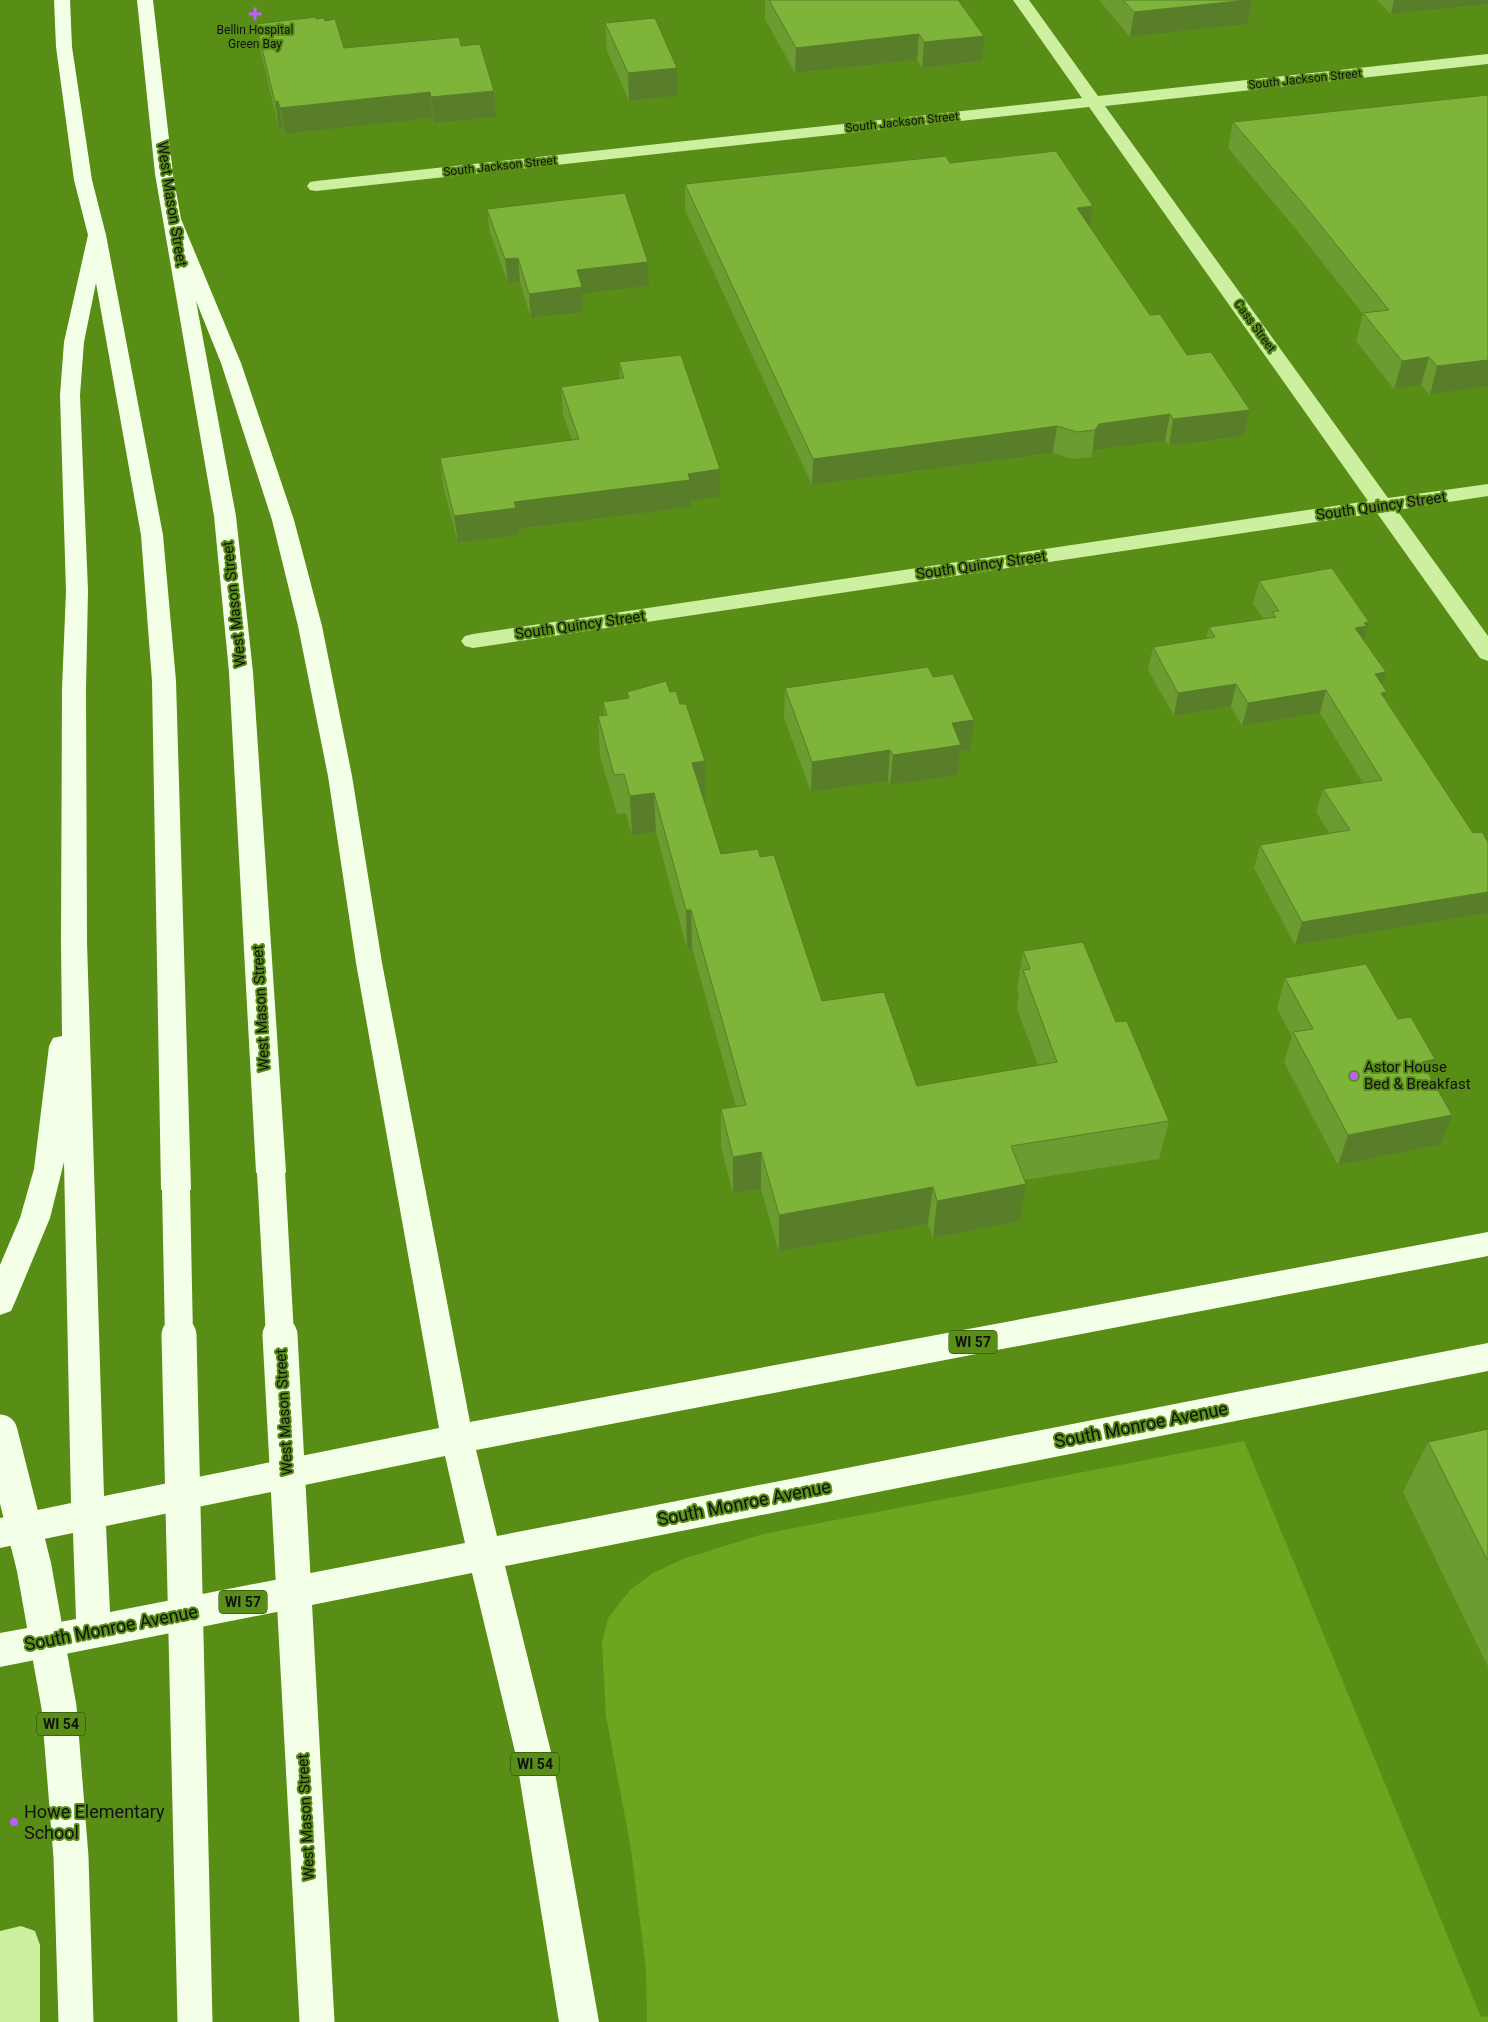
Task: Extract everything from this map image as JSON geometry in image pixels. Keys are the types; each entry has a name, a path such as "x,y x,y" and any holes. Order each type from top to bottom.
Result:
{"main road":[{"path":"62,0 64,47 83,180 97,235 152,536 164,681 194,2022"},
{"name":"West Mason Street","path":"145,0 164,174 174,222 226,526 240,672 271,1172 316,2022"},
{"path":"174,222 231,363 283,520 310,626 340,776 369,963 457,1439 485,1554"},
{"path":"94,1631 88,1514 74,942 74,689 77,591 70,395 74,342 97,235"},
{"path":"0,1302 35,1218 49,1169 74,942"},
{"name":"WI 57","path":"457,1439 1488,1244"},
{"name":"South Monroe Avenue","path":"0,1650 1488,1357"},
{"name":"WI 54","path":"0,1432 34,1567 59,1707 71,1857 76,2022"},
{"path":"0,1533 457,1439"},
{"name":"WI 54","path":"485,1554 534,1756 579,2022"}],"street":[{"name":"Cass Street","path":"1021,0 1488,653"},
{"name":"South Jackson Street","path":"316,186 1488,59"},
{"name":"South Quincy Street","path":"474,641 1488,490"},
{"path":"0,1950 21,1945 20,2022"}],"green space":[{"path":"1244,1441 1481,2017 1488,2016 1488,2022 647,2022 646,1969 631,1849 606,1716 602,1643 608,1618 630,1590 653,1573 683,1559 763,1534"}],"building":[{"path":"769,0 958,0 984,36 924,42 919,34 796,48"},
{"path":"1123,0 1248,0 1134,12"},
{"path":"316,17 316,19 324,18 325,21 335,19 344,48 459,37 461,46 480,44 494,91 431,97 430,92 280,108 278,101 275,102 256,24"},
{"path":"655,18 677,68 628,73 605,23"},
{"path":"1488,95 1488,360 1437,366 1429,357 1402,361 1363,313 1389,310 1305,206 1233,122"},
{"path":"1056,151 1093,206 1077,208 1150,315 1160,314 1187,355 1211,352 1250,410 1173,419 1170,414 1099,424 1095,430 1077,432 1057,426 813,459 685,184 946,156 950,163"},
{"path":"625,193 648,262 577,270 582,287 529,294 518,258 505,259 487,209"},
{"path":"681,355 720,469 688,474 690,480 514,502 516,508 454,516 440,458 579,439 561,387 624,378 619,362"},
{"path":"1332,568 1369,622 1364,623 1367,626 1355,628 1386,672 1375,674 1387,692 1381,693 1473,833 1482,832 1488,842 1488,892 1302,922 1260,845 1350,830 1323,789 1382,780 1326,690 1248,703 1236,684 1178,693 1153,647 1215,637 1209,627 1276,617 1272,612 1279,611 1259,581"},
{"path":"928,667 933,677 953,674 974,720 952,723 961,745 893,755 890,750 812,762 785,688"},
{"path":"666,681 670,692 676,691 680,704 686,704 705,761 692,763 721,854 758,849 760,857 774,855 822,1001 884,992 917,1086 1057,1062 1023,970 1030,969 1023,951 1083,942 1116,1022 1127,1021 1169,1121 1011,1146 1026,1184 937,1201 933,1187 779,1215 761,1152 733,1157 721,1109 746,1105 691,910 686,910 654,793 630,796 624,774 614,775 598,716 607,715 603,702 629,698 627,692"},
{"name":"Astor House Bed & Breakfast","path":"1366,964 1398,1019 1411,1017 1435,1059 1422,1062 1452,1115 1348,1135 1293,1032 1313,1029 1285,978"},
{"path":"1488,1429 1488,1561 1428,1442"}],"place":[{"name":"Bellin Hospital Green Bay","path":"255,14"},
{"name":"Astor House Bed & Breakfast","path":"1354,1076"},
{"name":"Howe Elementary School","path":"14,1822"}]}
